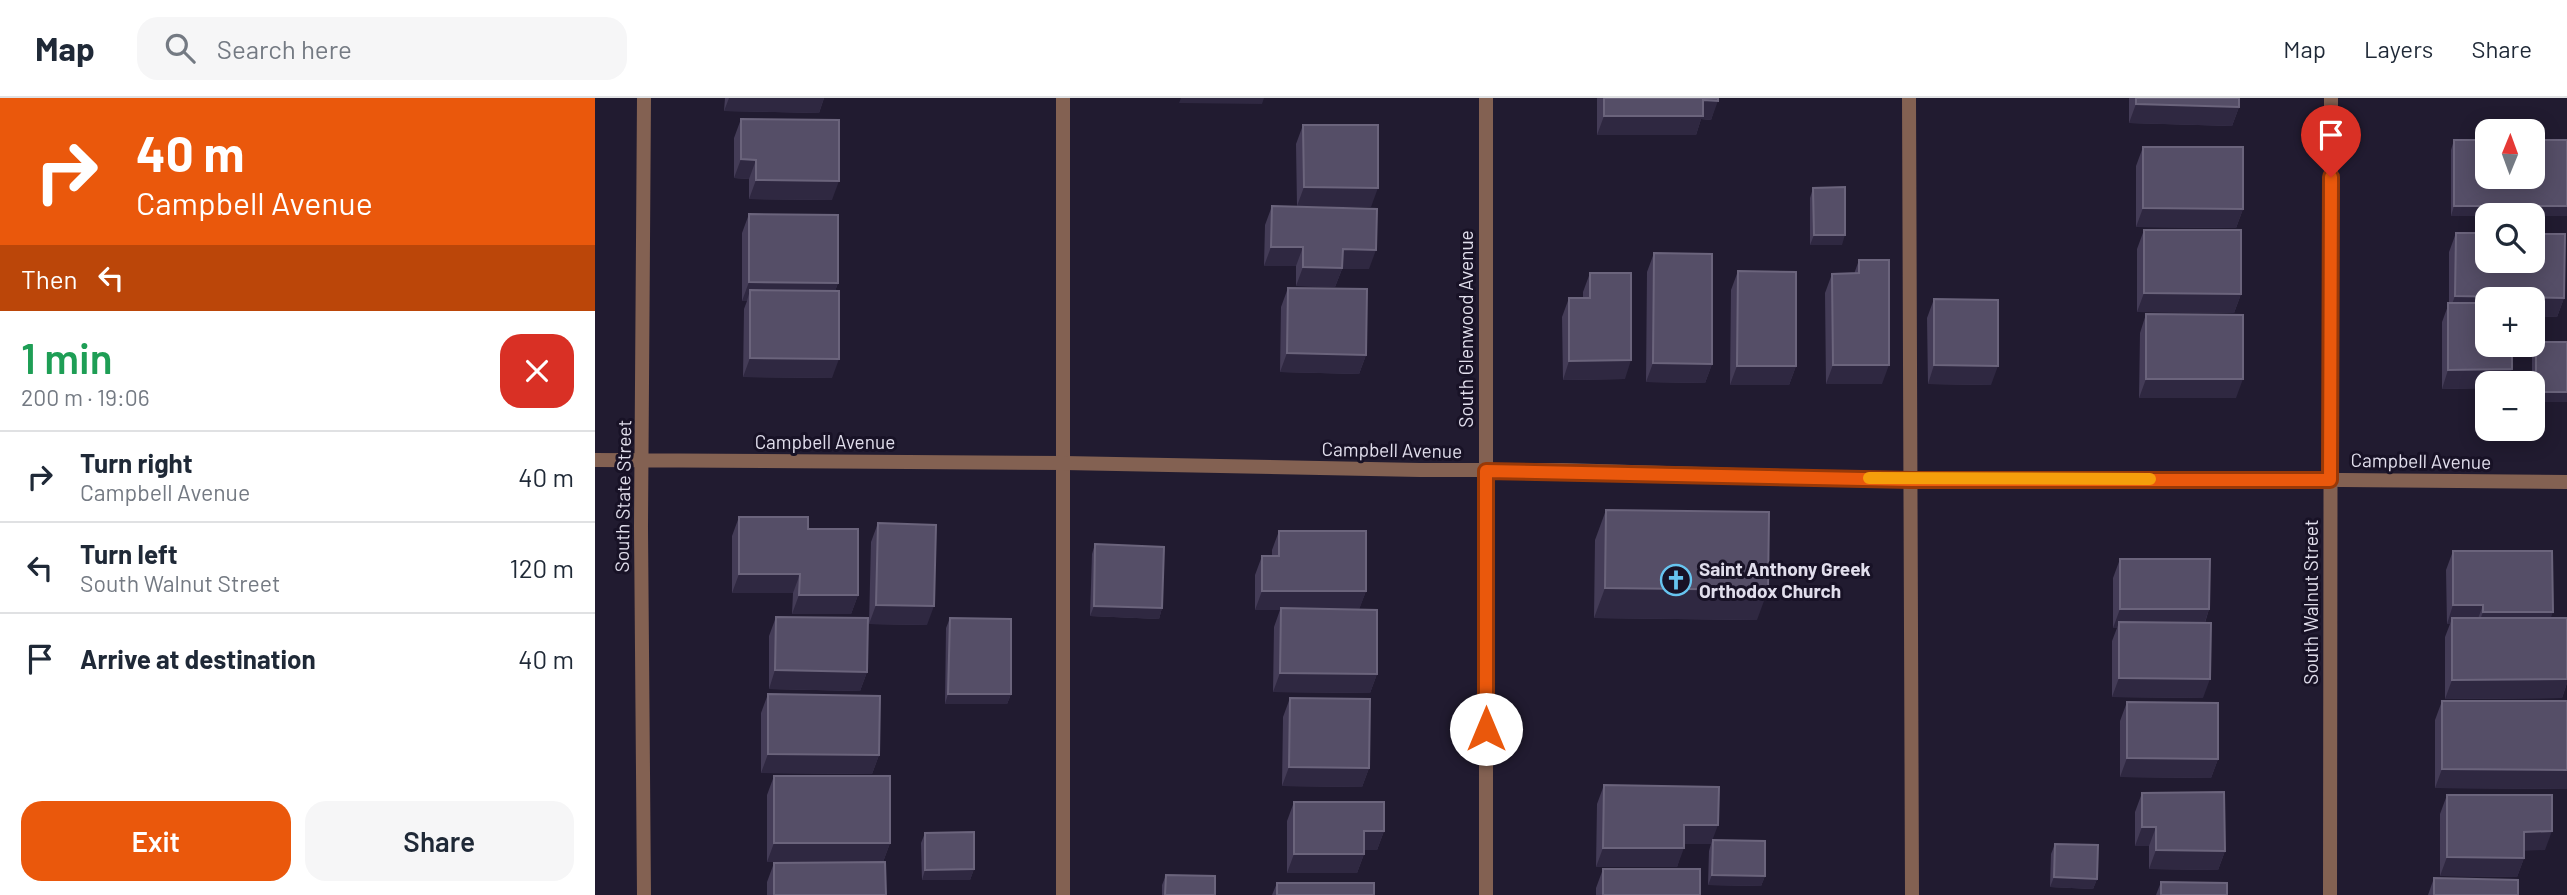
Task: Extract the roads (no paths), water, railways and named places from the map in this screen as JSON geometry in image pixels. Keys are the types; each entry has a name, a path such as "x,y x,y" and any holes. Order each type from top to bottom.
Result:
{"street":[{"name":"South State Street","path":"644,98 644,895"},
{"path":"1063,98 1063,895"},
{"name":"South Glenwood Avenue","path":"1486,98 1486,895"},
{"path":"1909,98 1912,895"},
{"name":"South Walnut Street","path":"2330,895 2331,98"},
{"name":"Campbell Avenue","path":"595,460 1064,463 1911,480 2567,482"}],"place":[{"name":"Saint Anthony Greek Orthodox Church","path":"1676,580"}]}
